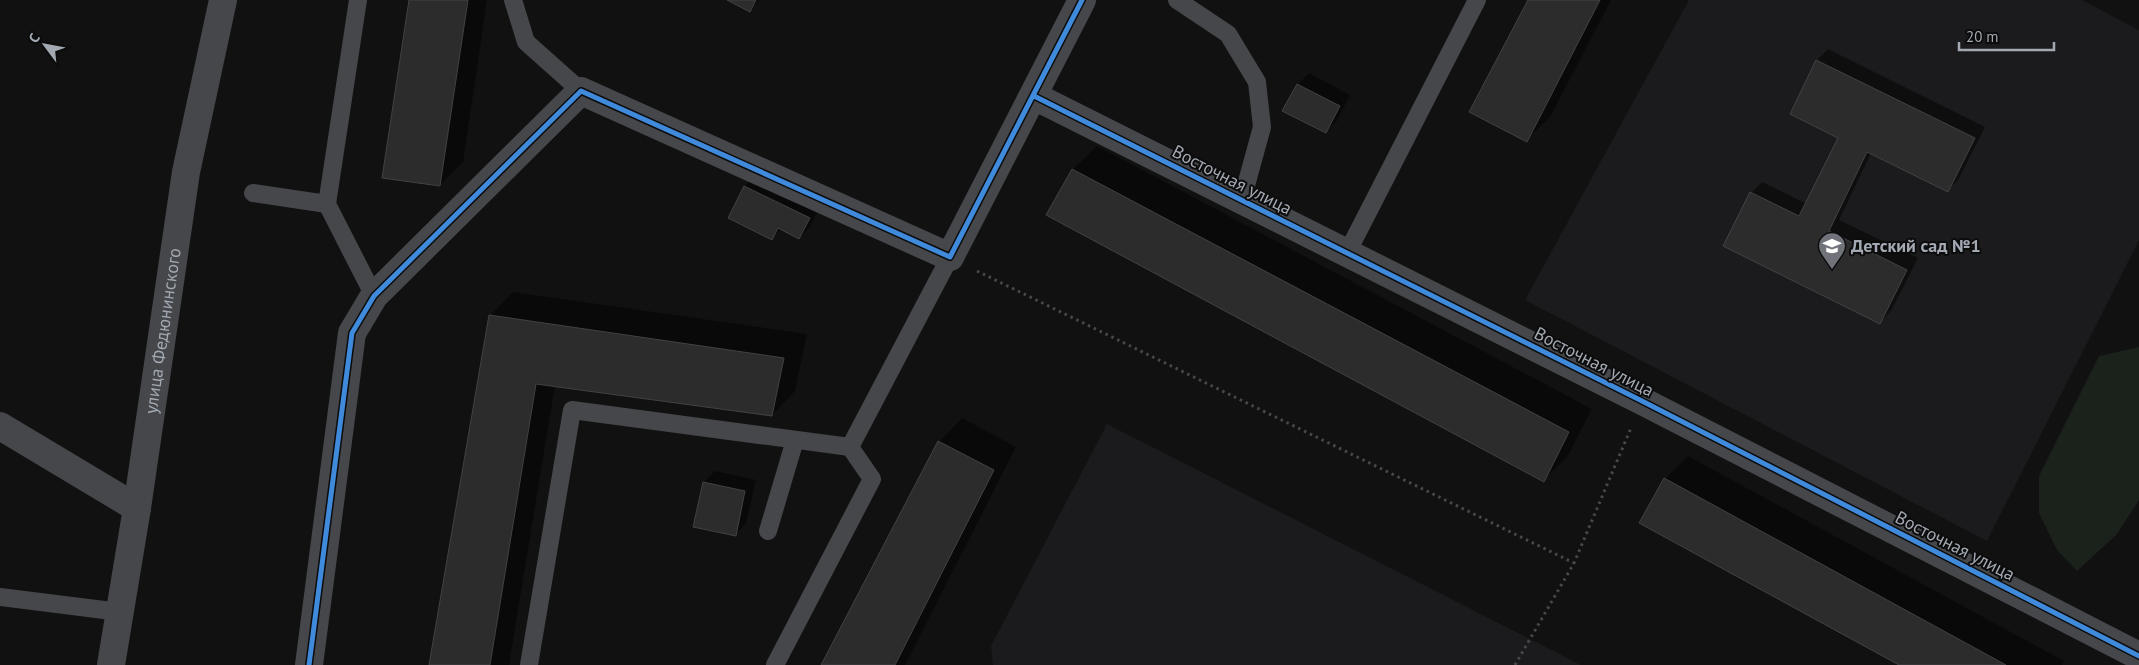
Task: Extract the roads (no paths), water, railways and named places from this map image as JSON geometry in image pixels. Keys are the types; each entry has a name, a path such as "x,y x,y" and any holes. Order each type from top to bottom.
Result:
{"street":[{"name":"улица Федюнинского","path":"111,665 137,508 186,172 223,0"},
{"path":"309,665 352,333 374,296 581,91 950,257 1082,0"},
{"name":"Восточная улица","path":"1034,96 1642,401 2139,656"},
{"path":"0,426 137,508"}],"lane":[{"path":"358,0 326,204 374,296"},
{"path":"513,0 526,42 581,91"},
{"path":"1177,0 1228,34 1257,82 1262,127 1242,200"},
{"path":"1347,253 1477,0"},
{"path":"253,193 326,204"},
{"path":"850,447 950,257"},
{"path":"529,665 572,410 850,447 872,479 775,665"},
{"path":"768,531 794,440"},
{"path":"0,597 120,612"}],"place":[{"name":"Детский сад №1","path":"1832,270"}]}
